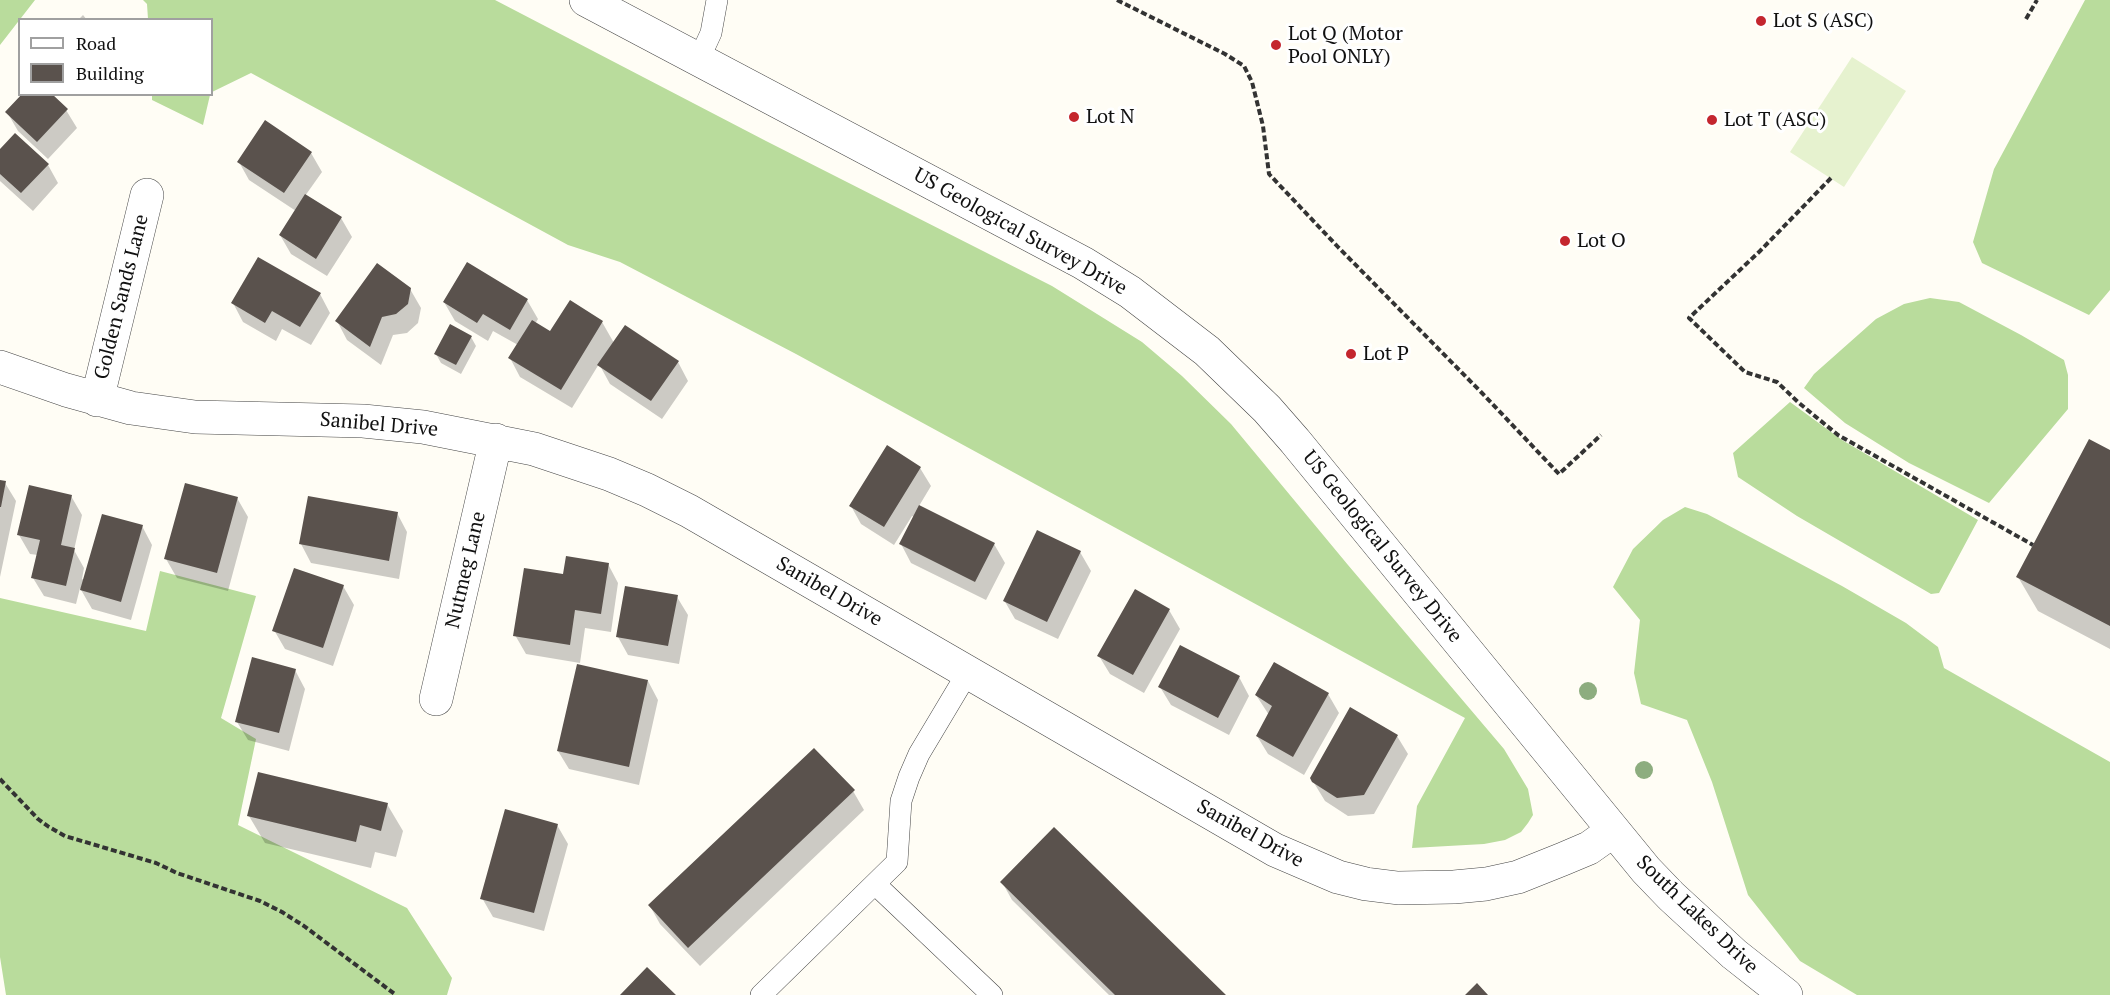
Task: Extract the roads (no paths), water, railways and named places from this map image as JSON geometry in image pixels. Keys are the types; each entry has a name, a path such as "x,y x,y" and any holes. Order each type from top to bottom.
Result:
{"street":[{"name":"US Geological Survey Drive","path":"586,0 1083,263 1131,292 1207,351 1267,409 1613,831"},
{"name":"Golden Sands Lane","path":"97,399 147,195"},
{"name":"Sanibel Drive","path":"0,367 97,399 165,414 195,417 332,419 393,423 496,440 571,461 647,490 689,511 1275,850 1338,877 1366,884 1398,888 1486,884 1518,876 1563,860 1589,848 1613,831"},
{"name":"Nutmeg Lane","path":"436,699 496,440"},
{"name":"South Lakes Drive","path":"1613,831 1646,870 1678,902 1734,954 1786,995"}],"lane":[{"path":"699,59 711,33 717,0"},
{"path":"761,995 897,862 901,801 909,777 919,754 968,672"},
{"path":"875,884 992,995"}],"place":[{"name":"Lot S (ASC)","path":"1761,21"},
{"name":"Lot Q (Motor Pool ONLY)","path":"1276,45"},
{"name":"Lot N","path":"1074,117"},
{"name":"Lot T (ASC)","path":"1712,120"},
{"name":"Lot O","path":"1565,241"},
{"name":"Lot P","path":"1351,354"}]}
